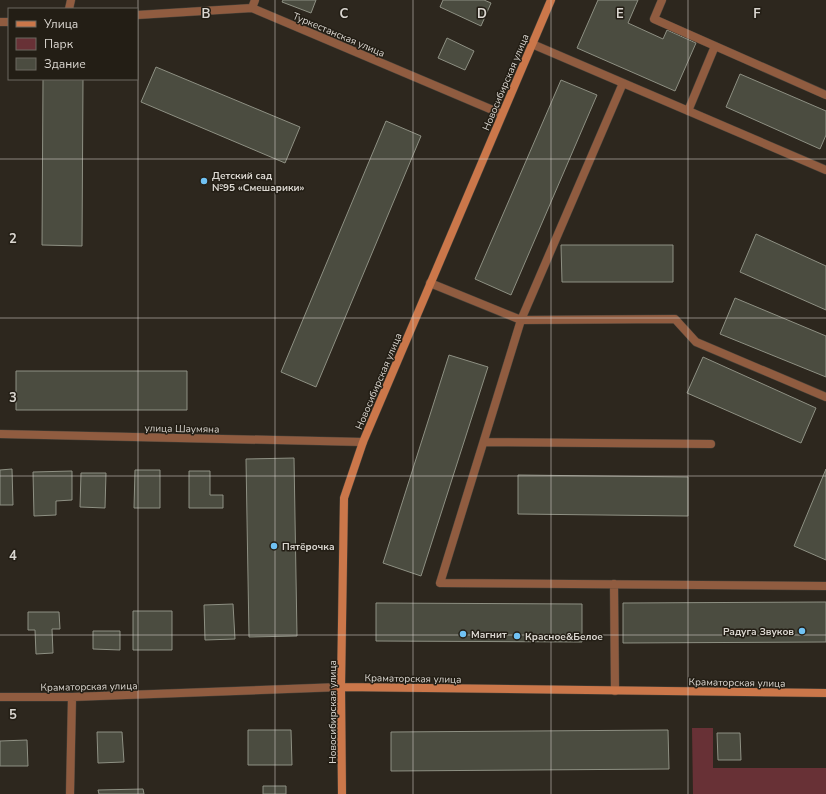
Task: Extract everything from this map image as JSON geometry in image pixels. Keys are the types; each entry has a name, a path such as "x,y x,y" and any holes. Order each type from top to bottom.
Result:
{"main road":[{"name":"Новосибирская улица","path":"342,794 341,687 344,498 363,442 552,0"},
{"name":"Краматорская улица","path":"341,687 826,694"}],"street":[{"path":"662,0 654,19 826,95"},
{"name":"Туркестанская улица","path":"138,15 253,4 502,114"},
{"path":"532,44 826,170"},
{"path":"688,111 715,46"},
{"path":"623,83 521,320 440,583 826,586"},
{"path":"430,283 521,320 675,319 696,342 826,398"},
{"name":"улица Шаумяна","path":"0,434 363,442"},
{"path":"484,442 711,444"},
{"path":"614,584 615,691"},
{"name":"Краматорская улица","path":"0,697 72,697 341,687"},
{"path":"70,794 72,697"}],"green space":[{"path":"692,728 713,728 713,768 826,768 826,794 693,794"}],"building":[{"path":"283,0 316,0 311,13 282,2"},
{"path":"443,0 484,0 491,3 481,26 440,7"},
{"path":"598,0 638,0 628,23 663,39 667,30 696,43 675,91 577,48"},
{"path":"447,38 474,51 465,70 438,58"},
{"path":"156,67 300,127 285,163 141,102"},
{"path":"740,74 826,111 826,135 820,149 726,107"},
{"path":"43,80 83,80 82,246 42,245"},
{"path":"561,80 597,95 511,295 475,279"},
{"path":"386,121 421,136 316,387 281,372"},
{"path":"756,234 826,266 826,310 740,272"},
{"path":"561,245 673,245 673,282 562,282"},
{"path":"735,298 826,336 826,377 720,334"},
{"path":"449,355 488,367 421,576 383,563"},
{"path":"703,357 816,408 801,443 687,393"},
{"path":"16,371 187,371 187,410 16,410"},
{"path":"294,458 297,636 249,637 246,459"},
{"path":"12,469 13,505 0,505 0,470"},
{"path":"826,469 826,560 794,546"},
{"path":"135,470 160,470 160,508 134,508"},
{"path":"72,471 72,500 56,501 56,515 34,516 33,472"},
{"path":"189,471 210,471 210,495 223,495 223,508 189,508"},
{"path":"81,473 106,473 105,508 80,507"},
{"path":"518,475 688,477 688,516 518,514"},
{"path":"826,602 826,642 623,643 623,603"},
{"path":"376,603 582,604 582,642 376,641"},
{"path":"233,604 235,639 205,640 204,605"},
{"path":"133,611 172,611 172,650 133,650"},
{"path":"28,612 59,612 60,629 52,629 53,653 36,654 35,630 28,630"},
{"path":"93,631 120,631 120,650 93,649"},
{"path":"248,730 291,730 292,765 248,765"},
{"path":"668,730 669,769 391,771 391,732"},
{"path":"97,732 122,732 124,762 98,763"},
{"path":"717,733 740,733 741,760 718,760"},
{"path":"27,740 28,766 0,766 0,741"},
{"path":"263,786 286,786 286,794 263,794"},
{"path":"143,789 144,794 99,794 98,790"}],"place":[{"name":"Детский сад №95 «Смешарики»","path":"204,181"},
{"name":"Пятёрочка","path":"274,546"},
{"name":"Радуга Звуков","path":"802,631"},
{"name":"Магнит","path":"463,634"},
{"name":"Красное&Белое","path":"517,636"}]}
